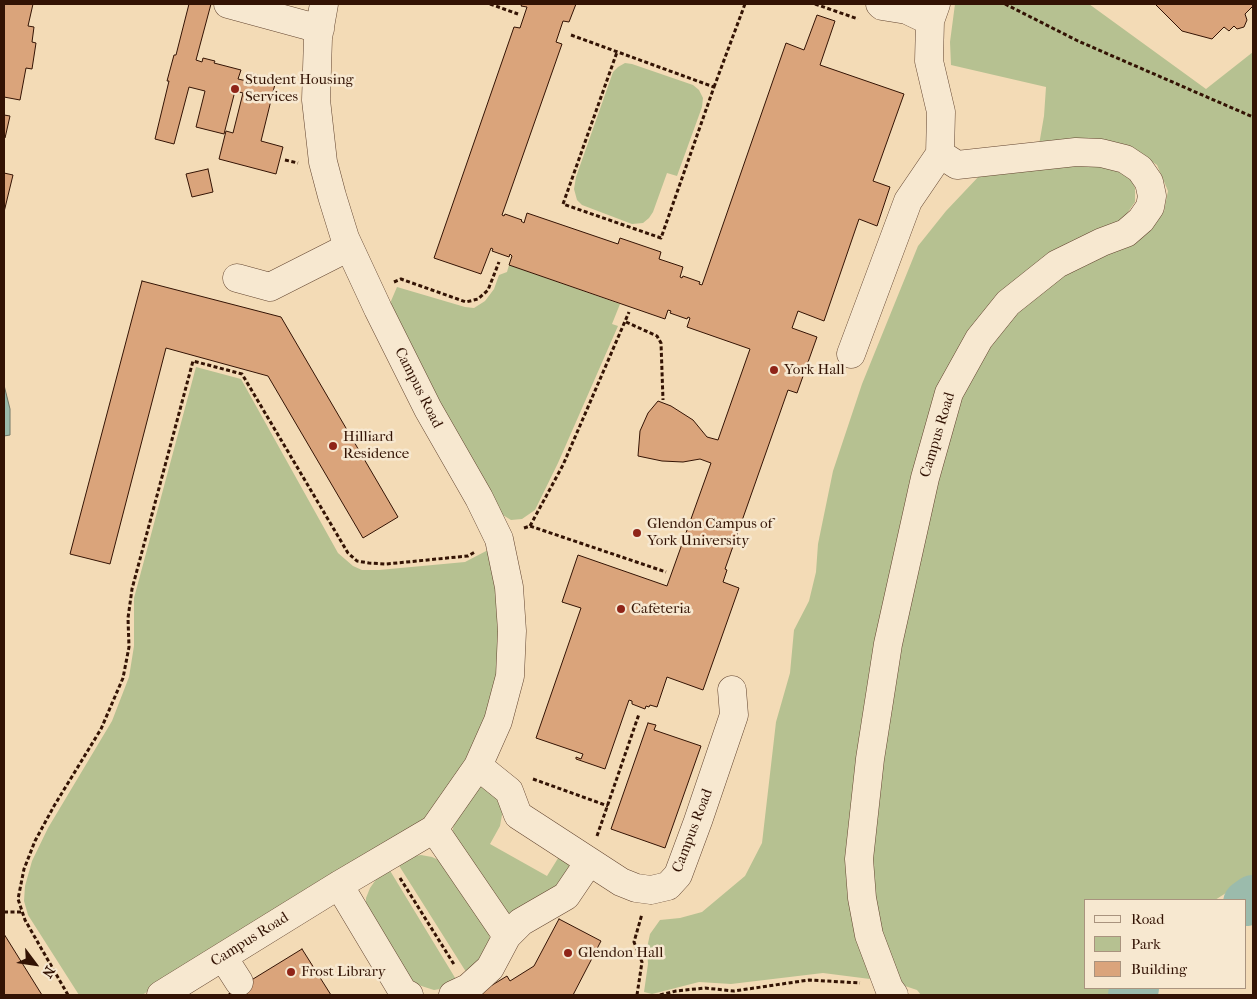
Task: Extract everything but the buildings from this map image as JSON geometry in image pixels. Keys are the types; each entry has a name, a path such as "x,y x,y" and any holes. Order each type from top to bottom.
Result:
{"lane":[{"path":"228,4 322,16"},
{"path":"851,354 908,201 940,154 941,112 929,61 933,13 882,6 880,4"},
{"name":"Campus Road","path":"161,995 339,884 434,829 478,766 498,721 510,676 512,631 509,587 499,539 479,498 428,410 349,247 332,196 323,162 316,100 318,38 322,16"},
{"name":"Campus Road","path":"894,995 889,988 869,935 862,898 859,859 870,759 888,644 925,478 949,393 979,339 1008,303 1057,264 1102,242 1126,233 1141,220 1150,207 1152,196 1150,182 1140,169 1125,160 1101,153 1076,152 957,166 940,154"},
{"path":"237,278 270,287 349,247"},
{"name":"Campus Road","path":"478,766 509,791 518,815 589,862 621,882 636,888 651,890 668,886 678,875 734,715 732,690"},
{"path":"434,829 507,936"},
{"path":"461,992 490,968 507,936 522,922 566,896 589,862"},
{"path":"339,884 403,992 409,995"},
{"path":"223,957 239,982"}],"path":[{"path":"490,4 518,14"},
{"path":"617,52 563,204 661,238 745,4"},
{"path":"1005,4 1078,41 1253,117"},
{"path":"571,34 714,87"},
{"path":"371,292 401,279 466,302 478,299 488,290 499,262"},
{"path":"68,995 25,920 18,899 24,869 35,841 101,729 123,678 129,646 128,618 132,589 193,361 242,374 348,553 358,561 369,564 386,564 468,556 499,539 530,526 563,465 629,312"},
{"path":"626,322 657,336 661,343 663,400"},
{"path":"530,526 666,572"},
{"path":"589,862 639,714"},
{"path":"524,775 608,806"},
{"path":"387,857 461,992"},
{"path":"4,912 22,912"},
{"path":"634,942 642,962 637,995"},
{"path":"660,995 705,988 734,991 810,980 863,984"}],"green space":[{"path":"955,4 1089,4 1206,89 1253,52 1253,880 1237,886 1217,899 1084,899 1084,989 1114,989 1111,995 921,995 917,990 899,984 879,932 871,880 871,835 898,648 951,417 989,338 1060,273 1150,228 1164,211 1168,191 1157,165 1133,149 1039,145 1046,87 951,65 950,42"},
{"path":"625,63 693,85 699,90 703,98 702,107 677,176 667,173 649,218 643,223 632,224 582,205 577,200 574,189 576,177 613,72"},
{"path":"1084,161 1129,174 1135,188 1135,202 1123,219 951,368 853,914 870,979 823,973 731,984 699,982 652,994 644,992 648,964 647,948 650,934 660,920 680,918 702,912 745,876 762,843 776,722 790,673 794,630 809,601 816,572 818,544 833,471 862,384 918,246 946,211 981,174"},
{"path":"509,265 620,304 612,324 618,326 558,463 535,510 522,519 511,520 498,512 452,433 392,309 391,301 397,287 474,308 485,301 494,289 499,275 507,272"},
{"path":"196,367 241,379 338,553 353,566 362,570 379,570 465,562 490,549 499,587 501,658 482,728 468,758 430,813 411,832 142,995 79,995 28,915 24,901 25,886 32,861 48,828 112,721 129,677 134,646 134,598"},
{"path":"476,786 489,788 504,804 500,826 490,844 547,876 560,855 567,860 571,868 570,880 516,915 506,915 452,834 455,818"},
{"path":"421,855 443,862 488,928 491,945 468,975 398,864 410,857"},
{"path":"389,869 457,981 445,988 434,990 412,983 366,906 366,898 370,888 377,878"}],"shaded area":[{"path":"4,385 10,409 10,435 4,436"}],"waterway":[{"path":"1247,902 1253,898"},
{"path":"1131,995 1135,989"}],"place":[{"name":"Student Housing Services","path":"235,89"},
{"name":"York Hall","path":"774,370"},
{"name":"Hilliard Residence","path":"333,446"},
{"name":"Glendon Campus of York University","path":"637,533"},
{"name":"Cafeteria","path":"621,609"},
{"name":"Glendon Hall","path":"568,953"},
{"name":"Frost Library","path":"291,972"}]}
